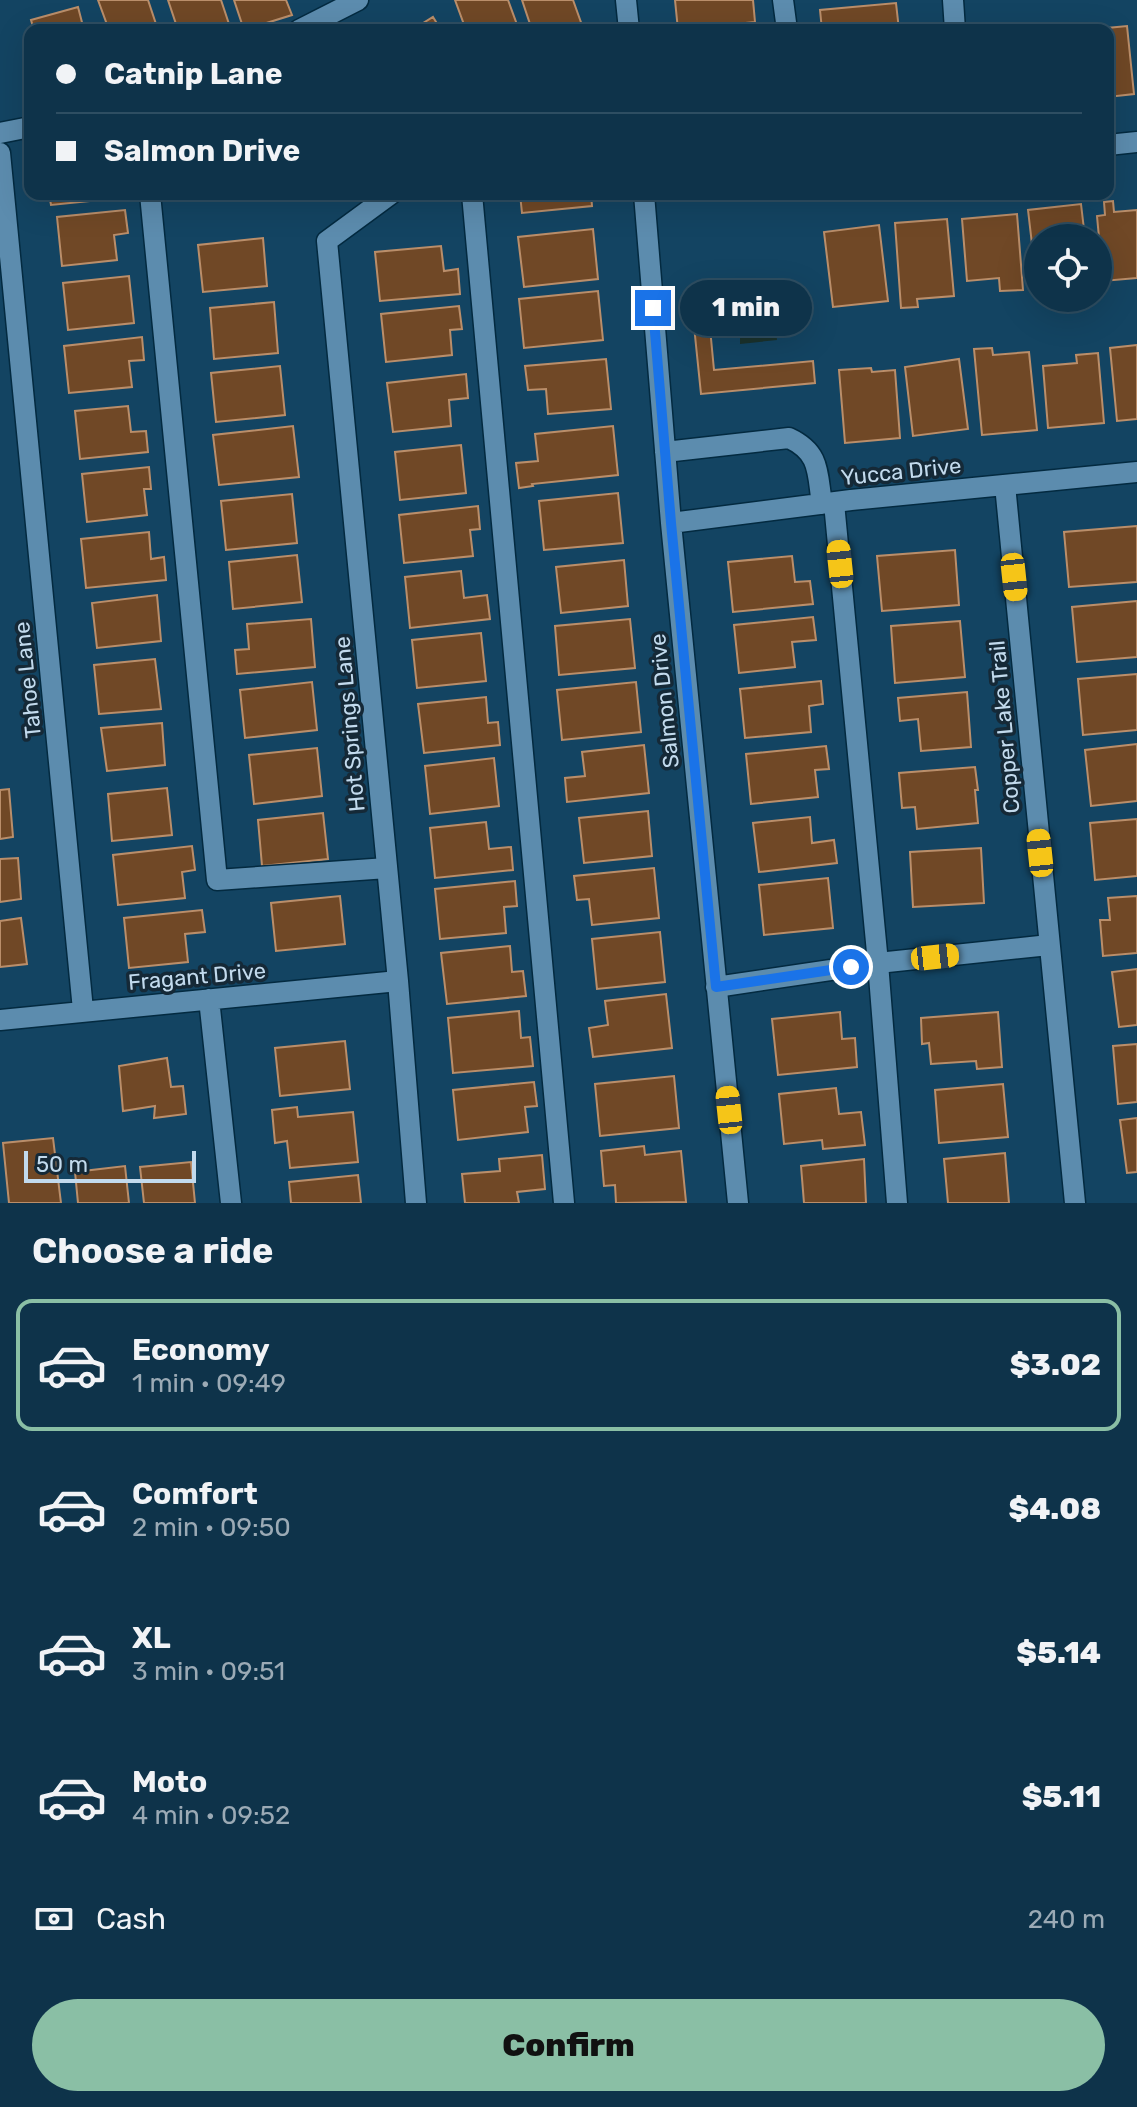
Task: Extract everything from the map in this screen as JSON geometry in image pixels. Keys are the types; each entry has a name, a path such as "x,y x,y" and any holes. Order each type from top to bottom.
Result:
{"street":[{"path":"311,24 358,0"},
{"path":"626,0 628,24"},
{"path":"783,0 786,24"},
{"path":"953,0 955,24"},
{"path":"0,133 24,128"},
{"path":"1114,144 1137,142"},
{"name":"Tahoe Lane","path":"0,153 83,1010"},
{"path":"151,200 217,880 387,868"},
{"name":"Hot Springs Lane","path":"383,200 327,241 398,981 416,1203"},
{"path":"473,200 564,1203"},
{"name":"Salmon Drive","path":"644,200 671,523 738,1203"},
{"path":"665,452 789,438 804,445 815,459 828,503 878,963 897,1203"},
{"name":"Yucca Drive","path":"671,523 828,503 1137,472"},
{"name":"Copper Lake Trail","path":"1005,485 1075,1203"},
{"path":"716,987 878,963 1049,945"},
{"name":"Fragant Drive","path":"0,1020 398,981"},
{"path":"209,999 231,1203"}],"shaded area":[{"path":"779,290 784,331 776,332 777,340 740,344 740,335 732,335 728,295"}],"building":[{"path":"98,0 148,0 156,24 107,24"},
{"path":"168,0 221,0 229,24 176,24"},
{"path":"234,0 286,0 292,15 263,24 242,24"},
{"path":"455,0 508,0 517,24 464,24"},
{"path":"522,0 573,0 582,24 530,24"},
{"path":"675,0 753,0 755,22 677,24"},
{"path":"896,3 898,24 821,24 820,10"},
{"path":"78,7 82,24 32,24 31,20"},
{"path":"433,17 437,24 422,24"},
{"path":"1127,26 1134,94 1114,96 1114,27"},
{"path":"50,200 100,200 51,205"},
{"path":"521,200 592,200 592,206 522,213"},
{"path":"1113,201 1114,212 1137,210 1137,278 1112,280 1112,224 1098,224 1097,216 1105,215 1104,202"},
{"path":"1081,204 1083,224 1030,224 1028,210"},
{"path":"125,210 128,233 114,235 117,260 62,266 57,217"},
{"path":"1017,214 1023,290 1000,291 999,278 967,281 962,219"},
{"path":"947,219 954,296 917,299 918,307 901,308 895,223"},
{"path":"879,225 888,301 833,307 824,232"},
{"path":"593,229 598,279 524,287 518,237"},
{"path":"263,238 267,286 203,292 198,245"},
{"path":"441,246 444,271 458,269 460,294 380,301 375,252"},
{"path":"129,276 134,323 68,330 63,283"},
{"path":"706,286 714,370 813,361 815,383 701,394 690,287"},
{"path":"598,291 603,340 524,348 519,299"},
{"path":"274,302 278,353 214,359 210,308"},
{"path":"459,306 462,329 450,330 452,355 386,362 381,314"},
{"path":"142,337 144,360 129,361 132,387 69,393 64,346"},
{"path":"1137,345 1137,419 1117,421 1110,348"},
{"path":"992,348 993,355 1029,352 1037,430 982,435 974,349"},
{"path":"1098,353 1104,423 1048,428 1043,366 1077,363 1076,355"},
{"path":"606,359 611,409 548,414 546,389 528,390 525,366"},
{"path":"959,359 968,429 913,436 905,367"},
{"path":"280,366 285,415 216,422 211,373"},
{"path":"871,368 872,372 895,370 900,438 845,443 839,370"},
{"path":"466,374 468,398 449,400 451,426 393,432 387,383"},
{"path":"128,406 131,432 146,431 148,452 80,459 75,411"},
{"path":"293,426 299,477 219,485 213,435"},
{"path":"613,426 618,475 519,488 516,463 538,461 535,434"},
{"path":"461,445 466,493 400,500 395,452"},
{"path":"149,467 151,489 144,489 147,515 87,522 82,474"},
{"path":"618,493 623,543 544,550 539,501"},
{"path":"292,494 297,543 226,550 221,501"},
{"path":"478,506 480,529 470,530 473,556 404,563 399,515"},
{"path":"1137,526 1137,582 1069,587 1064,532"},
{"path":"149,532 151,559 164,557 166,580 86,588 81,539"},
{"path":"955,550 959,605 882,611 877,556"},
{"path":"297,555 302,602 233,609 229,562"},
{"path":"792,556 795,582 810,581 813,604 733,612 728,562"},
{"path":"624,560 628,606 561,613 556,567"},
{"path":"461,571 464,598 487,595 490,619 410,628 405,577"},
{"path":"157,595 161,641 97,648 92,603"},
{"path":"1137,601 1137,657 1077,662 1072,607"},
{"path":"813,617 816,640 792,642 795,667 739,673 734,625"},
{"path":"311,619 315,667 237,674 235,650 249,649 247,624"},
{"path":"630,619 635,668 559,675 555,626"},
{"path":"960,621 965,677 895,683 891,626"},
{"path":"481,633 486,681 417,688 412,640"},
{"path":"155,659 161,709 99,714 94,665"},
{"path":"1137,674 1137,730 1083,735 1078,679"},
{"path":"821,681 823,704 809,706 811,732 745,738 740,689"},
{"path":"312,682 317,730 245,738 240,690"},
{"path":"636,682 641,732 562,740 557,690"},
{"path":"967,692 971,747 921,751 918,719 900,721 898,698"},
{"path":"486,697 488,723 498,722 500,745 424,753 418,704"},
{"path":"162,723 165,765 107,771 101,728"},
{"path":"1137,744 1137,801 1091,806 1085,750"},
{"path":"644,745 649,793 567,802 565,778 585,776 582,752"},
{"path":"826,746 829,769 815,770 818,797 751,804 746,754"},
{"path":"317,748 322,796 254,804 249,755"},
{"path":"494,758 499,806 430,814 425,766"},
{"path":"975,767 978,823 917,829 915,807 902,808 899,773"},
{"path":"167,788 172,835 112,841 108,794"},
{"path":"9,789 13,837 0,839 0,790"},
{"path":"648,811 652,856 584,863 579,818"},
{"path":"323,813 328,859 262,866 258,820"},
{"path":"810,817 812,843 834,840 837,863 759,872 753,823"},
{"path":"1137,819 1137,876 1095,880 1090,823"},
{"path":"486,822 489,849 511,847 513,870 435,878 430,828"},
{"path":"192,846 195,870 182,872 185,898 118,905 113,855"},
{"path":"981,848 984,903 913,907 910,852"},
{"path":"18,858 21,899 0,902 0,859"},
{"path":"654,868 659,918 592,925 589,899 577,900 574,876"},
{"path":"828,878 833,928 764,935 759,885"},
{"path":"515,881 517,906 504,907 506,933 440,939 435,889"},
{"path":"340,896 345,944 276,951 271,903"},
{"path":"1137,896 1137,953 1103,956 1100,920 1110,920 1108,898"},
{"path":"202,910 205,932 185,934 188,962 129,968 124,918"},
{"path":"21,918 27,964 0,967 0,921"},
{"path":"660,932 665,982 597,989 592,939"},
{"path":"510,946 512,972 523,971 526,996 447,1004 441,953"},
{"path":"1137,969 1137,1025 1119,1027 1112,972"},
{"path":"666,994 672,1048 593,1057 589,1028 608,1025 605,1001"},
{"path":"519,1011 521,1038 530,1037 533,1066 453,1073 448,1018"},
{"path":"840,1012 842,1039 855,1038 857,1067 778,1075 772,1019"},
{"path":"998,1012 1002,1067 977,1069 976,1061 931,1064 929,1043 922,1044 921,1018"},
{"path":"345,1041 350,1089 280,1096 275,1048"},
{"path":"1137,1044 1137,1102 1118,1104 1113,1046"},
{"path":"167,1058 171,1087 183,1086 186,1114 154,1118 155,1106 123,1111 119,1066"},
{"path":"674,1076 679,1128 600,1136 595,1084"},
{"path":"534,1082 537,1106 525,1107 528,1132 458,1140 453,1090"},
{"path":"1003,1084 1008,1137 939,1143 935,1090"},
{"path":"836,1088 839,1114 861,1112 865,1145 823,1149 822,1140 784,1144 779,1094"},
{"path":"297,1107 298,1117 353,1112 358,1162 290,1168 287,1141 275,1143 272,1110"},
{"path":"1137,1118 1137,1172 1127,1173 1120,1120"},
{"path":"53,1138 61,1203 9,1203 3,1143"},
{"path":"644,1146 645,1155 681,1151 686,1202 616,1203 615,1185 604,1186 601,1151"},
{"path":"1005,1153 1009,1203 948,1203 944,1159"},
{"path":"542,1155 545,1189 517,1192 519,1203 465,1203 462,1174 500,1171 499,1159"},
{"path":"864,1159 866,1203 804,1203 801,1166"},
{"path":"191,1162 195,1203 144,1203 140,1167"},
{"path":"125,1166 129,1203 78,1203 75,1172"},
{"path":"358,1175 361,1203 291,1203 289,1182"}],"route":[{"path":"653,308 716,987 851,967"}]}
